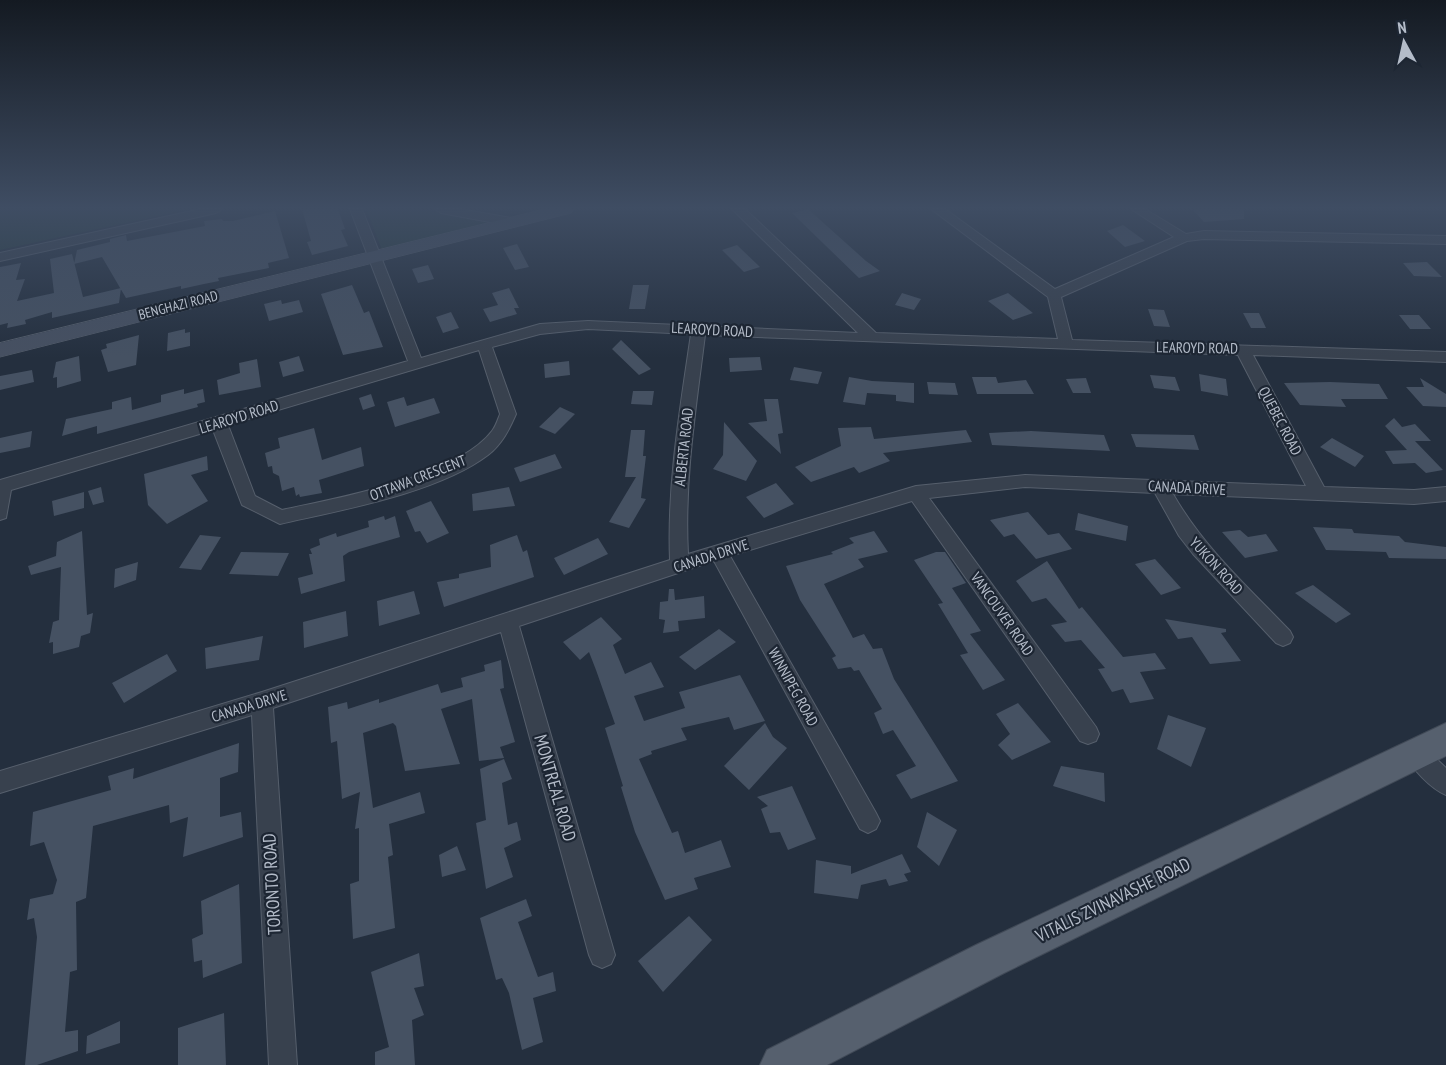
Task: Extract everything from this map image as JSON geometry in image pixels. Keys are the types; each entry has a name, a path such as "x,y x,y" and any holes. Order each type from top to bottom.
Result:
{"main road":[{"name":"VITALIS ZVINAVASHE ROAD","path":"782,1065 990,959 1431,746"}],"street":[{"name":"BENGHAZI ROAD","path":"0,350 361,259"},
{"path":"373,259 416,364"},
{"path":"790,259 872,338"},
{"path":"1005,259 1054,295 1066,344"},
{"path":"1054,295 1091,276 1133,259"},
{"name":"LEAROYD ROAD","path":"1,486 484,344 556,327 588,325 872,338 1446,357"},
{"name":"ALBERTA ROAD","path":"679,566 677,518 685,426 699,329"},
{"name":"OTTAWA CRESCENT","path":"219,423 248,500 280,517 385,493 472,458 498,436 508,414 484,344"},
{"name":"QUEBEC ROAD","path":"1242,349 1319,494"},
{"name":"CANADA DRIVE","path":"0,782 262,702 718,552 916,493 1025,481 1414,497 1446,494"},
{"path":"0,513 1,486"},
{"name":"YUKON ROAD","path":"1161,486 1185,531 1198,549 1283,637"},
{"name":"VANCOUVER ROAD","path":"916,493 1088,734"},
{"name":"WINNIPEG ROAD","path":"718,552 868,820"},
{"name":"MONTREAL ROAD","path":"508,622 602,955"},
{"name":"TORONTO ROAD","path":"262,702 283,1065"},
{"path":"1431,746 1446,784"}],"building":[{"path":"50,259 73,259 83,297 121,288 119,303 52,318 52,312 25,320 26,324 7,328 8,323 0,325 0,267 21,263 16,280 25,279 17,301 54,293"},
{"path":"75,259 95,259 74,264"},
{"path":"103,259 286,259 268,263 269,268 218,278 219,281 181,289 181,286 126,298"},
{"path":"509,259 525,259 529,267 515,270"},
{"path":"731,259 751,259 760,267 744,272"},
{"path":"839,259 863,259 880,271 859,278"},
{"path":"1427,262 1442,277 1414,276 1403,263"},
{"path":"428,265 434,279 418,283 412,269"},
{"path":"352,285 364,313 369,311 383,347 343,355 321,294"},
{"path":"633,285 649,285 645,309 629,309"},
{"path":"509,288 519,308 514,308 517,314 490,322 483,309 498,305 492,293"},
{"path":"902,293 921,299 914,310 895,305"},
{"path":"1008,293 1033,313 1013,320 988,301"},
{"path":"281,300 282,304 299,300 303,312 269,321 264,304"},
{"path":"1148,309 1164,310 1170,327 1154,326"},
{"path":"451,312 459,328 443,333 436,317"},
{"path":"1243,313 1259,313 1266,328 1251,328"},
{"path":"1399,315 1419,315 1431,329 1410,329"},
{"path":"185,329 185,333 190,332 190,346 167,351 168,333"},
{"path":"139,335 136,365 108,372 101,350 107,348 106,344"},
{"path":"621,340 651,369 639,375 612,349"},
{"path":"79,356 81,381 57,388 57,377 53,378 56,362"},
{"path":"299,356 304,371 283,377 279,362"},
{"path":"760,357 762,370 730,372 729,358"},
{"path":"257,359 261,387 219,395 217,380 240,373 239,363"},
{"path":"569,361 570,375 545,378 544,364"},
{"path":"794,367 822,372 818,384 790,380"},
{"path":"32,370 34,382 0,390 0,376"},
{"path":"1199,374 1226,379 1228,396 1201,391"},
{"path":"1150,375 1175,377 1180,391 1154,388"},
{"path":"849,377 872,381 914,383 914,403 896,401 896,395 867,393 865,405 843,402"},
{"path":"972,377 996,377 998,383 1026,380 1034,394 977,394"},
{"path":"1086,378 1091,393 1073,393 1066,379"},
{"path":"1420,378 1446,394 1446,407 1423,406 1406,387 1424,387"},
{"path":"927,382 955,383 958,395 929,394"},
{"path":"1284,383 1379,384 1388,399 1341,399 1346,407 1300,405"},
{"path":"184,389 184,394 203,389 205,402 197,404 198,407 97,434 97,426 62,436 66,419 112,409 112,402 131,397 132,410 161,402 161,395"},
{"path":"633,391 654,391 652,405 631,404"},
{"path":"371,394 375,406 363,410 359,398"},
{"path":"404,397 407,406 434,398 440,413 395,427 387,402"},
{"path":"764,399 778,399 783,433 778,434 781,454 748,423 767,421"},
{"path":"560,407 575,414 555,434 539,427"},
{"path":"1394,418 1402,427 1415,424 1431,441 1415,441 1443,470 1426,473 1415,463 1393,464 1385,451 1407,450 1385,426"},
{"path":"724,422 757,461 746,481 713,469 723,455"},
{"path":"871,427 874,439 966,430 972,442 883,453 890,461 859,473 854,467 811,482 795,467 841,446 838,428"},
{"path":"314,428 322,460 361,447 364,466 319,480 322,493 300,497 299,494 296,496 294,487 282,491 279,476 273,473 272,466 268,467 265,453 280,448 278,438"},
{"path":"631,430 645,430 643,456 646,456 641,498 646,499 629,528 609,522 636,477 625,477"},
{"path":"32,431 30,447 0,453 0,438"},
{"path":"1031,431 1104,435 1110,451 992,445 989,433"},
{"path":"1131,434 1194,435 1199,450 1136,447"},
{"path":"1332,438 1364,456 1355,467 1320,447"},
{"path":"555,454 562,468 520,482 514,468"},
{"path":"207,456 208,470 191,475 208,501 167,524 148,505 144,474"},
{"path":"776,483 794,504 764,518 746,497"},
{"path":"101,487 104,502 93,505 88,491"},
{"path":"509,487 515,506 473,511 472,494"},
{"path":"84,492 84,508 54,516 52,501"},
{"path":"431,501 449,533 427,543 420,531 415,532 406,511"},
{"path":"1028,512 1048,535 1059,533 1072,549 1036,559 1014,534 1004,537 990,520"},
{"path":"1078,513 1128,526 1126,541 1075,530"},
{"path":"384,516 385,520 395,516 400,537 349,552 343,556 345,581 301,594 298,578 313,574 309,554 312,554 310,549 320,545 319,539 336,533 337,537 369,527 368,521"},
{"path":"1313,527 1352,529 1354,533 1399,536 1405,542 1446,547 1446,559 1389,558 1386,552 1326,550"},
{"path":"1240,530 1248,537 1266,534 1278,551 1245,558 1222,532"},
{"path":"82,531 87,615 93,613 90,633 81,636 79,647 53,654 53,642 49,643 53,622 59,620 61,567 31,575 28,566 56,556 57,542"},
{"path":"874,531 888,552 858,559 864,567 824,584 853,638 864,634 873,649 882,648 894,679 958,781 911,799 896,775 916,766 893,730 883,734 874,713 882,709 859,670 854,671 851,667 838,669 832,658 836,656 800,600 786,566 833,554 831,552 854,543 849,538"},
{"path":"200,535 221,537 201,570 179,568"},
{"path":"517,535 523,552 527,550 534,577 444,607 437,582 459,578 459,574 491,567 490,545"},
{"path":"598,538 608,554 564,575 554,558"},
{"path":"241,552 289,553 278,576 229,574"},
{"path":"936,552 945,552 966,583 952,588 981,631 970,634 1005,680 983,690 960,655 968,653 938,604 943,603 914,560"},
{"path":"1155,559 1181,588 1161,595 1135,564"},
{"path":"1047,561 1079,609 1082,607 1123,657 1155,653 1166,669 1140,672 1154,699 1130,703 1123,689 1112,692 1098,669 1105,668 1081,640 1065,642 1051,625 1067,622 1046,598 1032,602 1016,581"},
{"path":"138,562 136,580 114,588 115,569"},
{"path":"1313,585 1351,614 1336,623 1295,593"},
{"path":"669,589 674,589 675,600 704,596 705,618 678,621 679,631 663,633 665,620 659,619 660,602 668,601"},
{"path":"414,591 420,614 379,626 377,601"},
{"path":"346,611 348,636 304,648 303,622"},
{"path":"601,617 622,639 613,645 625,674 651,662 664,687 634,696 644,721 685,708 679,692 740,675 765,721 734,730 729,717 681,728 687,740 651,751 652,754 639,759 672,833 678,831 685,853 721,840 731,867 694,878 698,889 665,900 635,832 621,787 623,786 605,728 615,724 589,652 580,660 563,642"},
{"path":"1165,619 1226,629 1226,632 1221,633 1241,661 1210,664 1192,637 1178,639"},
{"path":"719,629 736,642 695,670 679,657"},
{"path":"263,636 259,660 206,669 205,648"},
{"path":"167,654 177,671 124,703 112,683"},
{"path":"501,660 504,688 500,689 515,742 500,747 504,758 479,761 472,699 441,709 460,764 405,771 396,726 393,723 363,733 373,808 420,792 425,813 389,824 393,855 388,857 395,928 353,939 350,884 359,881 359,828 355,829 360,792 342,799 337,741 331,743 328,707 347,702 348,709 379,699 379,703 438,684 441,693 463,687 461,678 485,671 484,665"},
{"path":"1018,703 1051,742 1012,760 998,745 1010,734 996,714"},
{"path":"1168,715 1206,728 1191,767 1157,749"},
{"path":"765,723 773,737 787,748 749,790 724,766"},
{"path":"239,743 238,772 220,778 220,817 241,812 243,837 183,857 188,817 170,823 169,805 93,826 86,898 76,902 77,970 70,972 65,1032 78,1030 78,1051 37,1065 25,1065 37,937 34,918 27,920 30,899 53,894 57,880 44,842 30,846 33,812 111,790 108,776 134,768 133,779"},
{"path":"504,759 512,779 502,783 508,825 517,822 521,840 504,848 513,877 486,889 476,823 486,820 480,769"},
{"path":"1061,766 1104,773 1105,802 1053,786"},
{"path":"792,786 816,839 788,850 780,832 770,833 761,809 768,806 757,797"},
{"path":"927,812 957,830 939,866 917,847"},
{"path":"457,846 466,870 442,877 439,855"},
{"path":"902,854 911,872 904,874 908,881 889,886 886,879 861,885 858,899 814,893 816,860 851,866 851,874"},
{"path":"239,884 242,963 203,978 202,960 194,962 192,939 203,934 201,901"},
{"path":"526,899 532,916 518,922 538,977 553,972 556,991 533,998 543,1042 522,1050 509,993 502,978 496,980 480,918"},
{"path":"689,916 712,940 663,992 638,961"},
{"path":"419,953 424,986 414,988 424,1015 412,1020 415,1065 375,1065 375,1052 389,1047 371,972"},
{"path":"224,1013 226,1065 178,1065 178,1028"},
{"path":"120,1021 120,1043 86,1054 87,1036"}]}
